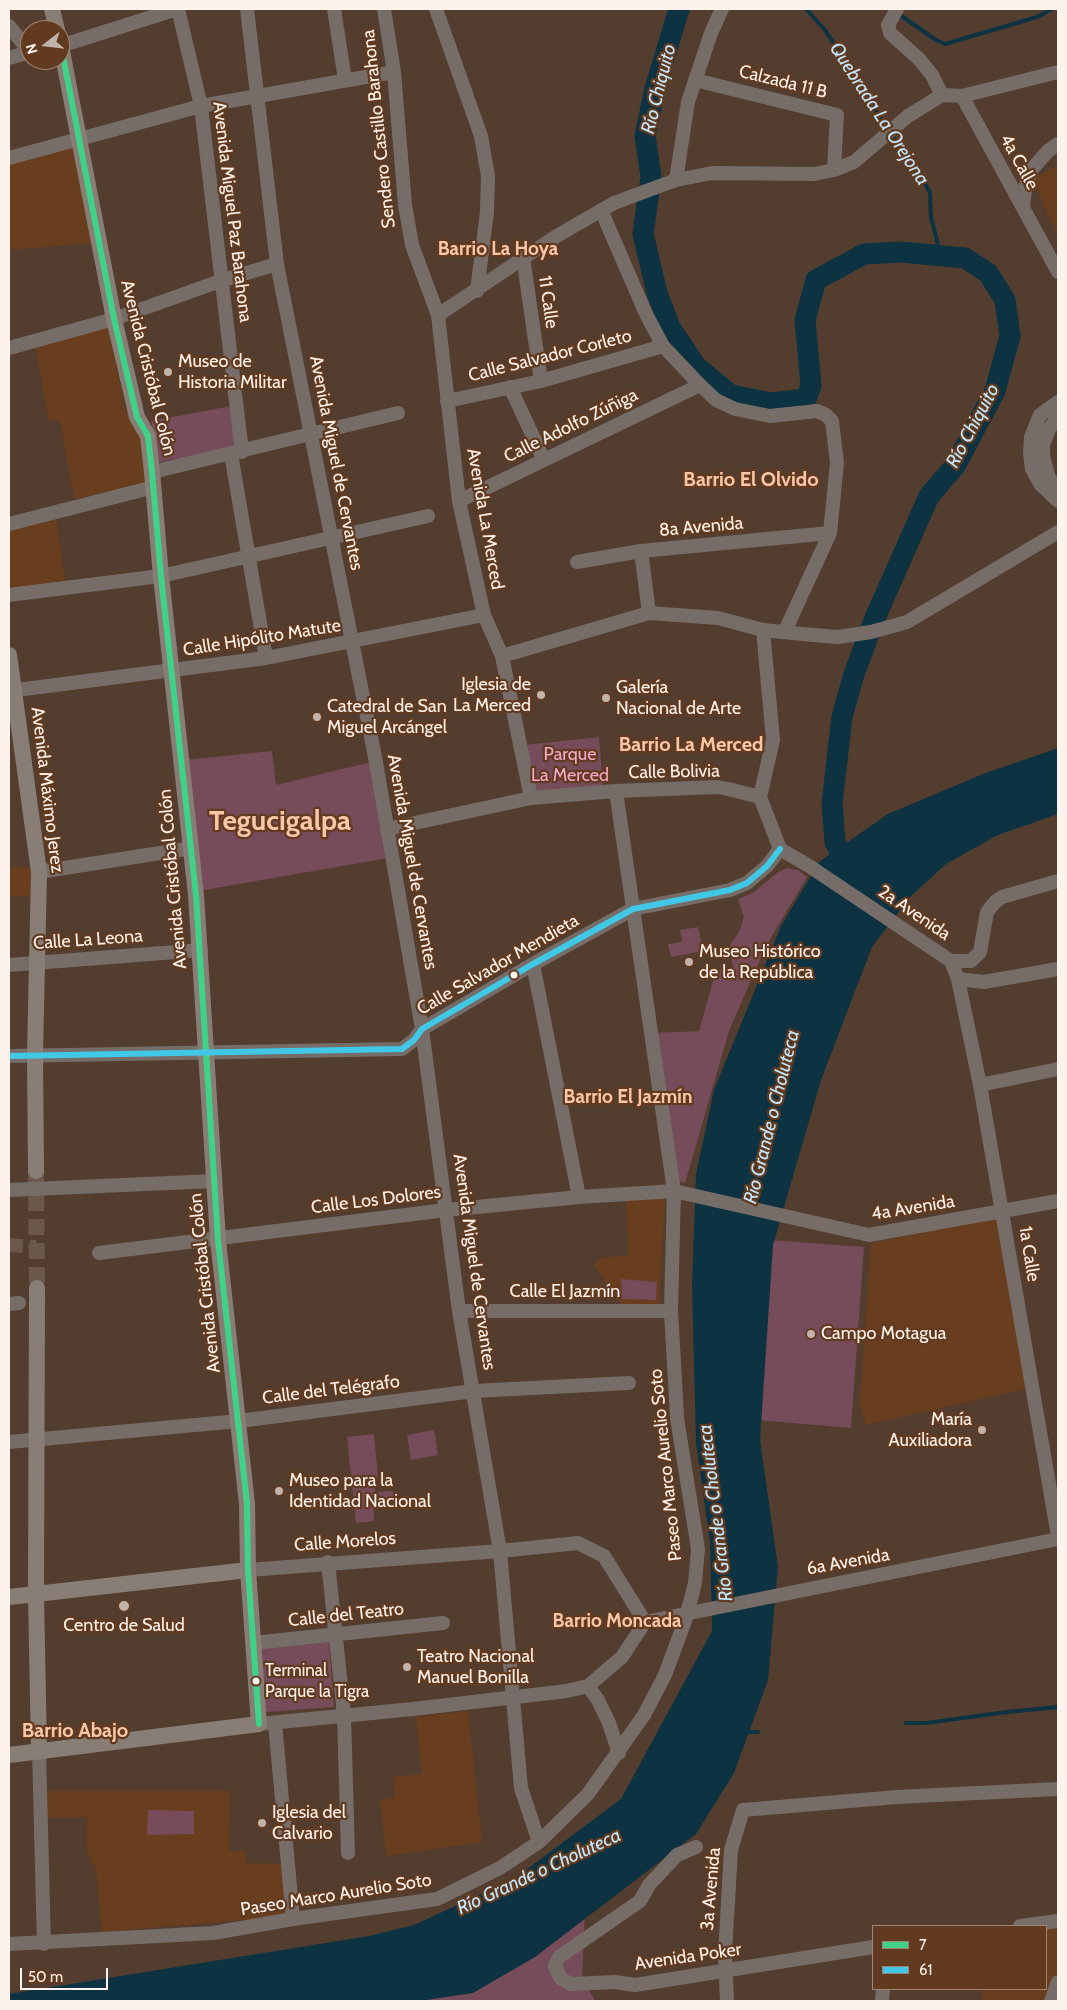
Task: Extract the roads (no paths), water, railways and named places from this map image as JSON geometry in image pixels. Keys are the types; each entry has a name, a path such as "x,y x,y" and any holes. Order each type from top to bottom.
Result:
{"main road":[{"name":"Avenida Cristóbal Colón","path":"65,70 114,319 137,417 148,436 171,672 192,848 201,950 218,1240 247,1504 248,1570 253,1643 267,1724"},
{"name":"Avenida Máximo Jerez","path":"9,655 11,690 39,872 36,1171"},
{"path":"37,1288 35,1439 39,1751"},
{"name":"Calle Morelos","path":"9,1597 248,1570"},
{"path":"9,1755 267,1724"}],"street":[{"path":"70,38 177,9"},
{"name":"Avenida Miguel Paz Barahona","path":"177,9 201,106 223,280 236,453 249,556 266,658"},
{"name":"Avenida Miguel de Cervantes","path":"247,9 277,264 312,435 330,536 353,641 422,1029 459,1311 500,1551 521,1788 539,1842"},
{"path":"334,9 345,80"},
{"name":"Sendero Castillo Barahona","path":"384,9 394,72 405,205 412,245"},
{"path":"436,9 481,136 488,176 487,212 477,291"},
{"path":"674,181 688,102 711,33 722,9"},
{"path":"894,13 888,25 890,33 919,59 932,75 942,95"},
{"path":"9,26 20,40"},
{"path":"9,158 201,106 256,98 394,72"},
{"path":"438,315 477,291 523,257 601,210 630,197 674,181 712,173 814,174 834,170 854,162 908,116 942,95 962,96 1058,72"},
{"name":"Calzada 11 B","path":"695,80 837,115 834,170"},
{"name":"4a Calle","path":"962,96 1058,272"},
{"path":"1023,208 1025,188 1032,169 1048,151 1058,144"},
{"path":"601,210 646,314 663,346 716,400 735,409 770,416 817,411 826,415 832,421 837,463 830,533 784,632"},
{"path":"1037,233 1058,263"},
{"name":"Avenida La Merced","path":"412,245 438,315 459,501 484,615 502,656 531,798"},
{"name":"11 Calle","path":"523,257 540,381"},
{"path":"9,348 114,319 223,280 277,264"},
{"name":"Calle Salvador Corleto","path":"447,401 540,381 663,346"},
{"name":"Calle Adolfo Zúñiga","path":"459,501 700,385"},
{"path":"510,387 544,460"},
{"path":"1058,402 1040,415 1031,437 1030,453 1032,469 1041,485 1058,501"},
{"path":"9,524 236,453 398,413"},
{"path":"1058,417 1049,429 1043,445 1043,456 1049,478 1058,489"},
{"path":"9,595 161,576 330,536 428,516"},
{"name":"8a Avenida","path":"577,562 641,551 830,533"},
{"path":"502,656 649,613 718,618 764,630 813,635 838,637 871,632 907,622 1056,535"},
{"path":"641,551 649,613"},
{"name":"Calle Hipólito Matute","path":"11,690 171,672 266,658 484,615"},
{"path":"764,630 773,740 760,797 780,849"},
{"name":"Calle Bolivia","path":"387,829 531,798 616,791 718,787 760,797"},
{"name":"Paseo Marco Aurelio Soto","path":"9,1944 44,1944 213,1933 292,1919 430,1902 500,1868 539,1842 588,1794 619,1753 644,1715 665,1676 686,1618 695,1583 698,1548 677,1418 671,1311 681,1193 633,909 616,791"},
{"path":"39,872 192,848"},
{"name":"Calle Salvador Mendieta","path":"9,1056 208,1054 293,1049 402,1049 414,1040 422,1029 533,964 633,909 730,890 747,882 767,866 780,849"},
{"name":"2a Avenida","path":"780,849 946,957 958,979"},
{"path":"946,957 971,961 980,952 987,912 1002,897 1058,881"},
{"name":"Calle La Leona","path":"9,965 201,950"},
{"path":"533,964 579,1197"},
{"path":"958,979 984,982 1058,969"},
{"name":"1a Calle","path":"958,979 980,1085 1003,1212 1058,1537"},
{"path":"980,1085 1058,1069"},
{"path":"9,1190 215,1181"},
{"name":"Calle Los Dolores","path":"99,1253 218,1240 446,1210 579,1197 681,1193"},
{"name":"4a Avenida","path":"681,1193 869,1235 1058,1201"},
{"name":"Calle El Jazmín","path":"459,1311 671,1311"},
{"name":"Calle del Telégrafo","path":"9,1442 239,1421 474,1391 629,1383"},
{"name":"6a Avenida","path":"645,1622 914,1569 1058,1537"},
{"name":"Calle Morelos","path":"248,1570 328,1562 500,1551 578,1543 604,1556 645,1622"},
{"path":"328,1562 344,1715 348,1853"},
{"path":"267,1724 512,1697 588,1686 622,1657 645,1622"},
{"name":"Calle del Teatro","path":"253,1643 443,1623"},
{"path":"588,1686 598,1700 609,1722 619,1753"},
{"name":"Avenida Cristóbal Colón","path":"267,1724 292,1919"},
{"path":"39,1751 44,1944"},
{"name":"3a Avenida","path":"727,2001 725,1953 731,1850 743,1810 897,1797 1058,1789"},
{"name":"Avenida Poker","path":"696,1847 677,1856 649,1886 640,1901 559,1957 555,1966 561,1979 571,1984 615,1982 635,1985 872,1947"},
{"path":"1028,1925 1058,1921"},
{"path":"1051,2001 1058,1982"}],"water":[{"name":"Río Grande o Choluteca","path":"1058,748 1058,814 998,835 946,864 910,897 872,947 821,1080 773,1245 760,1440 778,1567 768,1680 734,1773 696,1834 535,1957 473,1993 420,2001 9,2001 9,1994 369,1936 414,1925 514,1879 621,1799 712,1631 710,1542 696,1443 692,1285 696,1174 714,1090 781,926 819,862 888,814 983,774"}],"waterway":[{"name":"Río Chiquito","path":"679,9 655,89 645,136 651,177 643,234 657,293 670,327 696,366 731,395 771,403 806,399 811,386 805,320 816,280 864,254 901,252 965,258 988,273 1005,300 1010,336 995,391 955,466 929,496 875,618 854,674 842,717 832,803 835,842 851,874"},
{"name":"Quebrada La Orejona","path":"806,9 825,30 887,128"},
{"name":"Quebrada La Orejona","path":"897,13 936,40 945,44 1037,17 1052,9"},
{"name":"Quebrada La Orejona","path":"891,134 919,172 930,193 931,217 941,257"},
{"path":"906,1723 926,1723 1058,1707"},
{"path":"745,1732 758,1732"}],"tunnel":[{"path":"36,1171 37,1288"},
{"path":"9,1245 36,1247"}],"place":[{"name":"Museo de Historia Militar","path":"168,372"},
{"name":"Iglesia de La Merced","path":"541,695"},
{"name":"Galería Nacional de Arte","path":"606,698"},
{"name":"Catedral de San Miguel Arcángel","path":"317,717"},
{"name":"Museo Histórico de la República","path":"689,962"},
{"name":"Campo Motagua","path":"811,1334"},
{"name":"María Auxiliadora","path":"982,1430"},
{"name":"Museo para la Identidad Nacional","path":"279,1491"},
{"name":"Centro de Salud","path":"124,1606"},
{"name":"Teatro Nacional Manuel Bonilla","path":"407,1667"},
{"name":"Terminal Parque la Tigra","path":"256,1681"},
{"name":"Iglesia del Calvario","path":"262,1823"}],"district":[{"name":"Barrio La Hoya","path":"498,249"},
{"name":"Barrio El Olvido","path":"751,480"},
{"name":"Barrio La Merced","path":"691,745"},
{"name":"Tegucigalpa","path":"280,822"},
{"name":"Barrio El Jazmín","path":"628,1097"},
{"name":"Barrio Moncada","path":"617,1621"},
{"name":"Barrio Abajo","path":"75,1731"}],"park label":[{"name":"Parque La Merced","path":"570,765"}]}
